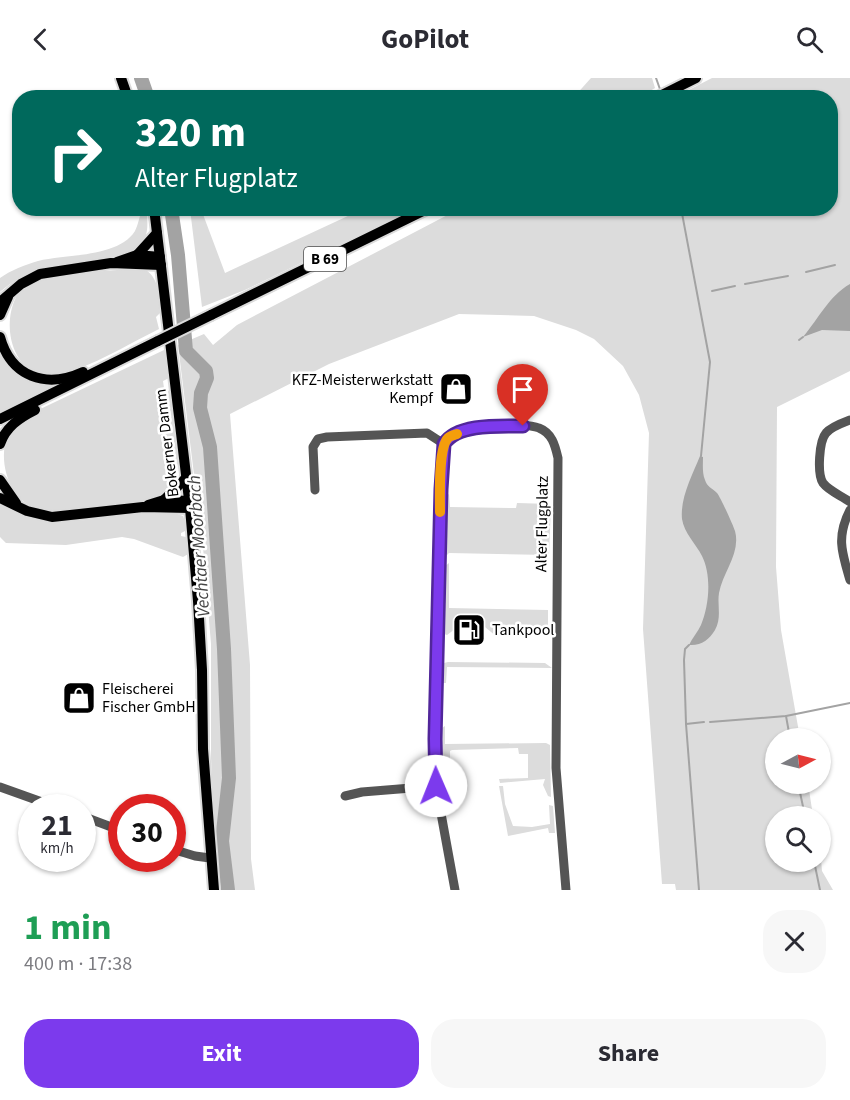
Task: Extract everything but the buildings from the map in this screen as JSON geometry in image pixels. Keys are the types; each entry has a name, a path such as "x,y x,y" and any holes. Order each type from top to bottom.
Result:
{"main road":[{"path":"671,90 696,78"},
{"name":"Bokerner Damm","path":"155,216 198,601 203,749 214,890"},
{"name":"B 69","path":"0,419 413,216"},
{"path":"111,264 137,255 157,233"},
{"path":"137,255 160,261"},
{"path":"0,302 29,278 40,274 111,264 160,261"},
{"path":"0,315 11,291"},
{"path":"0,337 10,360 21,371 48,380 63,379 107,361 125,357"},
{"path":"0,444 14,423 69,391 82,379"},
{"path":"142,507 164,500 186,478"},
{"path":"0,480 11,499 20,508"},
{"path":"0,498 39,515 65,516 142,507 189,505"},
{"path":"164,500 189,505"}],"street":[{"path":"850,420 830,429 825,434 822,440 819,472 825,485 850,502"},
{"name":"Alter Flugplatz","path":"444,444 448,438 471,429 502,426 538,427 555,441 558,458 556,768 566,890"},
{"path":"315,490 313,447 318,439 327,436 427,433 444,444 435,739 436,786 455,890"},
{"path":"850,510 844,522 841,551 850,580"},
{"path":"345,796 362,792 436,786"},
{"path":"0,787 20,794"},
{"path":"186,853 210,858"}],"shaded area":[{"path":"591,78 652,78 655,88 652,90 580,90"},
{"path":"712,78 850,78 850,371 777,407 776,567 781,630 798,728 765,728 765,794 810,794 811,806 765,806 765,872 823,872 833,890 676,890 675,884 662,884 643,629 649,433 639,395 623,366 594,339 576,330 534,316 459,314 329,364 230,414 250,665 251,859 255,890 221,890 215,843 211,758 211,644 203,547 178,345 204,334 213,345 237,325 446,216 838,216 838,90 689,90"},
{"path":"140,216 147,216 144,240 136,249 125,255 112,259 52,266 34,271 18,278 0,292 0,278 23,266 38,261 104,251 127,240 135,231"},
{"path":"191,216 204,216 225,273 348,216 398,216 245,290 202,307"},
{"path":"117,270 146,270 151,274 159,295 160,313 156,317 159,329 120,350 61,374 50,375 36,372 25,366 12,343 10,329 10,315 20,291 30,284 54,276"},
{"path":"850,284 850,331 822,330 803,337 830,301"},
{"path":"0,350 11,367 61,384 0,414"},
{"path":"164,350 168,360 169,378 163,381 164,388 171,392 178,447 177,469 170,488 161,495 136,503 82,510 50,511 30,506 22,500 10,484 4,464 5,444 17,427 32,413"},
{"path":"700,456 703,457 706,482 717,493 734,528 736,547 721,585 719,616 713,634 704,642 689,645 704,617 708,591 705,564 685,529 682,519 685,495"},
{"path":"449,494 450,507 516,508 517,503 551,504 549,555 449,553 447,555 445,553 446,496"},
{"path":"0,503 29,518 50,521 86,520 141,513 177,514 183,516 185,522 185,531 181,533 181,536 186,537 190,553 183,557 134,539 122,537 66,545 6,543 0,537"},
{"path":"449,563 449,608 548,610 548,634 540,634 540,627 510,626 509,636 496,636 480,623 463,623 447,635 444,634 444,567"},
{"path":"444,663 545,663 552,668 447,667 446,683 443,683"},
{"path":"445,726 445,744 546,743 550,745 551,797 548,796 543,785 545,779 500,783 499,779 528,778 528,754 519,754 518,748 452,750 450,751 450,773 442,779 442,728"},
{"path":"499,786 503,786 505,804 513,826 532,827 550,824 549,805 553,806 555,833 549,833 548,828 508,836"}],"waterway":[{"name":"Vechtaer Moorbach","path":"141,78 145,90"},
{"path":"656,78 660,90"},
{"name":"Vechtaer Moorbach","path":"172,216 178,255 186,351 206,371 207,378 201,393 200,408 210,447 224,649 229,778 222,841 228,890"},
{"path":"683,216 710,362 701,456"},
{"path":"806,272 835,265"},
{"path":"745,284 788,276"},
{"path":"712,291 735,286"},
{"path":"799,340 803,337"},
{"path":"689,645 685,649 684,660 686,724 699,890"},
{"path":"710,722 786,716 850,703"},
{"path":"786,716 788,728"},
{"path":"686,724 704,722"},
{"path":"800,794 803,806"},
{"path":"816,872 820,890"}],"slow traffic":[{"path":"440,512 444,444 448,438 457,434"}],"place":[{"name":"KFZ-Meisterwerkstatt Kempf","path":"456,389"},
{"name":"Tankpool","path":"469,630"},
{"name":"Fleischerei Fischer GmbH","path":"79,698"}],"route":[{"path":"436,786 435,739 444,444 448,438 471,429 523,426"}]}
